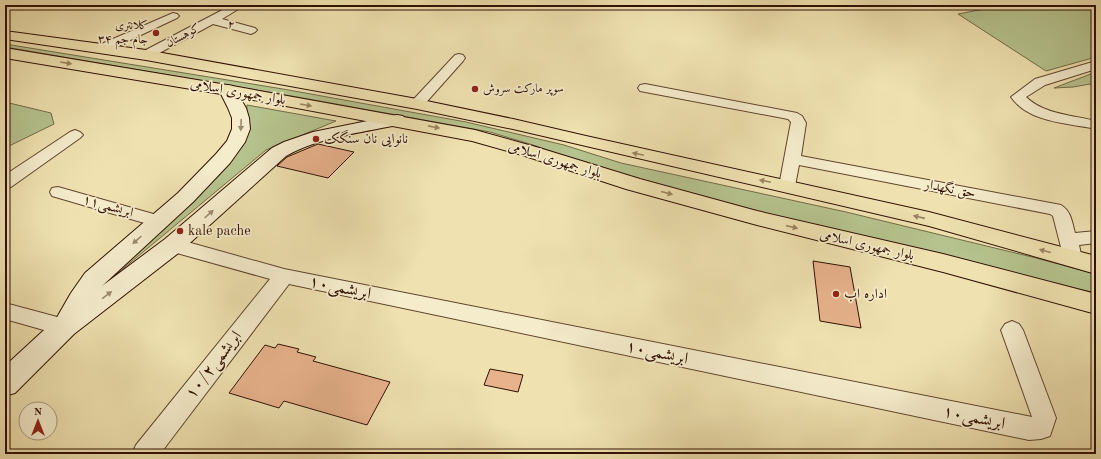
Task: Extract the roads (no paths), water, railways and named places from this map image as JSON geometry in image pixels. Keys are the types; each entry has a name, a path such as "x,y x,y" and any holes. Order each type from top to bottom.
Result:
{"main road":[{"name":"بلوار جمهوری اسلامی","path":"5,35 146,55 417,104 929,219 1096,265"},
{"name":"بلوار جمهوری اسلامی","path":"5,53 397,120 474,136 529,151 633,184 757,218 943,263 1096,304"},
{"path":"65,327 92,282 219,164 237,140 241,129 241,120 239,111 227,90"},
{"path":"11,373 65,327 173,245 284,148 328,135 397,120"}],"street":[{"name":"کوهستان","path":"146,55 240,5"},
{"path":"104,48 173,16"},
{"name":"۲","path":"212,20 251,30"},
{"path":"417,104 459,58"},
{"path":"1096,65 1040,82 1018,97 1024,104 1042,113 1096,125"},
{"path":"645,88 792,116 798,119 799,123 793,160 787,186"},
{"path":"5,183 75,135"},
{"name":"حق نگهدار","path":"793,160 1055,209 1061,213 1073,258"},
{"name":"ابریشمی۱۱","path":"58,192 158,221"},
{"path":"1068,240 1096,237"},
{"name":"ابریشمی۱۰","path":"173,245 284,276 1029,429 1041,428 1044,418 1012,330"},
{"name":"۱۰/۲ابریشمی","path":"145,454 284,276"},
{"path":"5,312 65,327"}],"place":[{"name":"کلانتری ۳۴ جام جم","path":"156,33"},
{"name":"سوپر مارکت سروش","path":"475,89"},
{"name":"نانوایی نان سنگک","path":"316,139"},
{"name":"kale pache","path":"180,231"},
{"name":"اداره اب","path":"836,294"}]}
